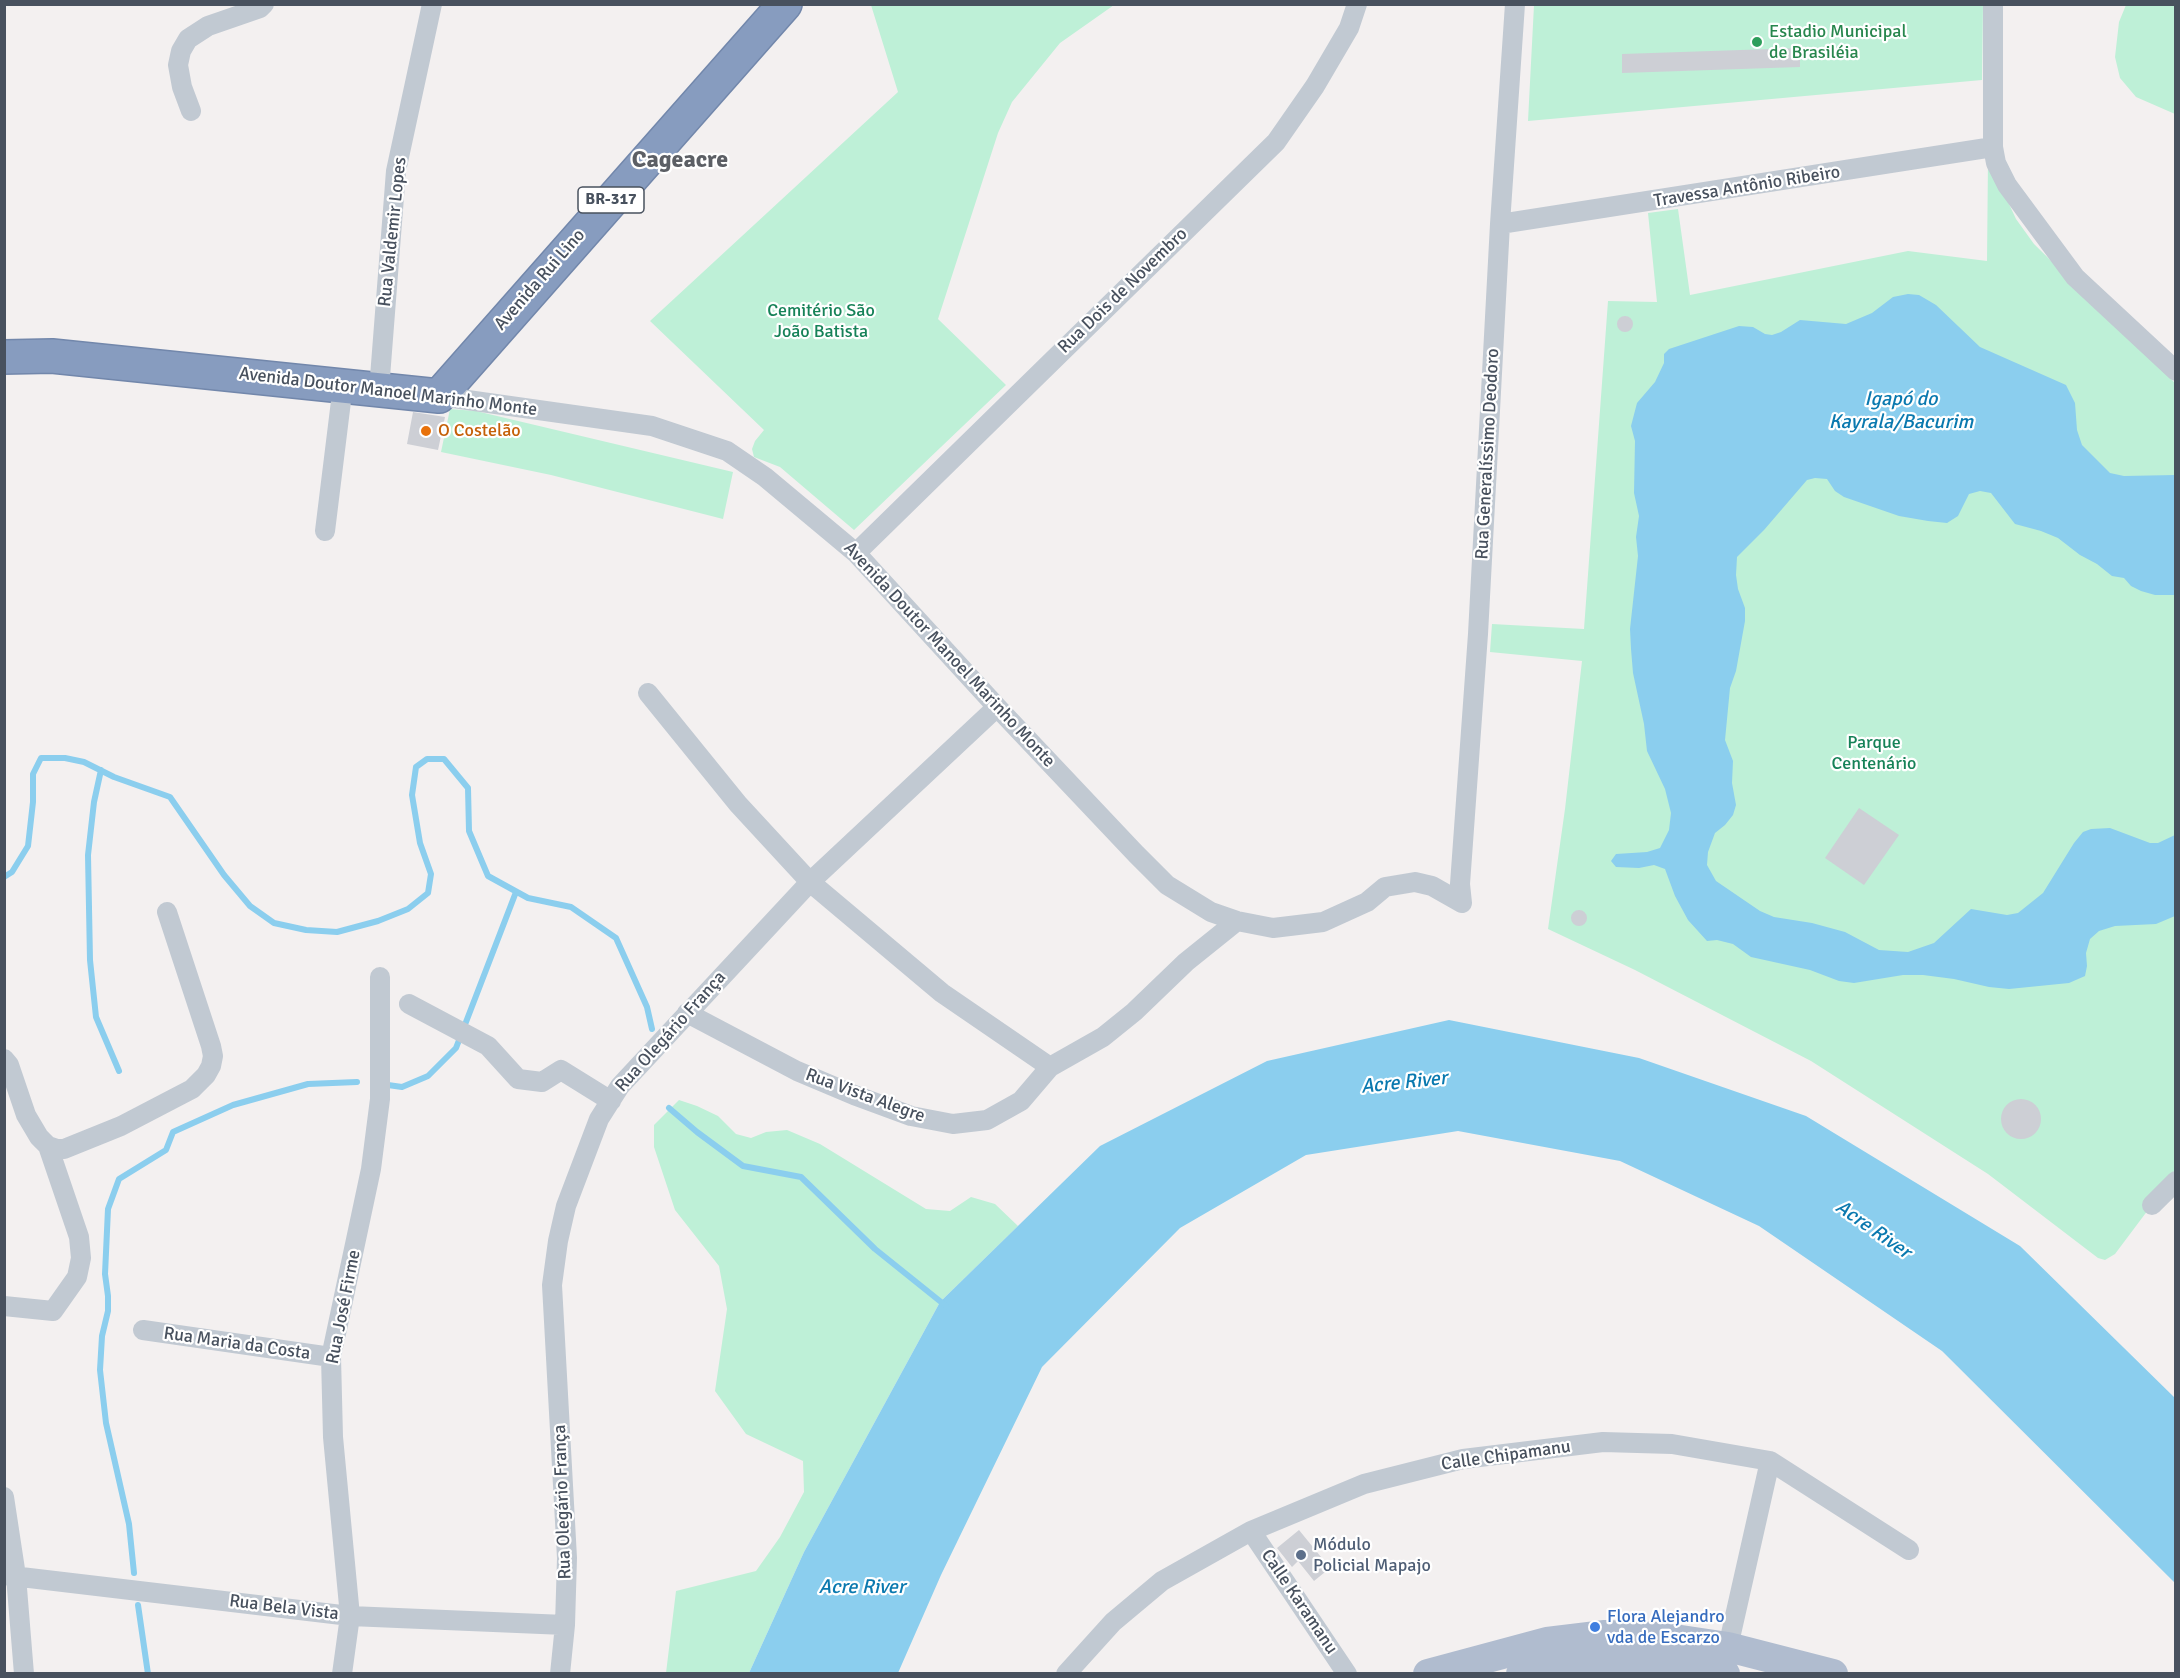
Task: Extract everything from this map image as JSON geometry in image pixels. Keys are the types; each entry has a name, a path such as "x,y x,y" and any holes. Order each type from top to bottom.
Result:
{"highway":[{"name":"Avenida Rui Lino","path":"439,396 785,4"},
{"name":"Avenida Doutor Manoel Marinho Monte","path":"4,357 52,356 439,396"}],"main road":[{"path":"1428,1674 1547,1642 1605,1635 1661,1637 1726,1660 1833,1674"},
{"path":"1521,1674 1560,1665 1612,1660 1687,1666 1726,1660"}],"street":[{"path":"191,111 182,87 178,65 181,51 188,39 208,26 260,8 264,4"},
{"name":"Rua Valdemir Lopes","path":"379,390 396,171 432,4"},
{"name":"Rua Dois de Novembro","path":"856,553 1276,142 1321,76 1349,28 1357,4"},
{"name":"Rua Generalíssimo Deodoro","path":"1462,903 1460,884 1478,634 1500,224 1515,4"},
{"path":"1993,4 1993,147 1996,163 2007,185 2075,277 2175,371"},
{"name":"Travessa Antônio Ribeiro","path":"1500,224 1993,147"},
{"path":"325,531 342,385"},
{"name":"Avenida Doutor Manoel Marinho Monte","path":"439,396 652,426 727,451 765,477 856,553 997,707 1167,885 1211,912 1237,921 1273,928 1323,922 1367,902 1385,887 1415,882 1432,886 1462,903"},
{"path":"648,693 738,804 810,882 942,993 1050,1067"},
{"name":"Rua Olegário França","path":"560,1674 565,1625 567,1558 552,1285 566,1206 599,1119 620,1086 810,882 997,707"},
{"path":"48,1146 64,1149 121,1126 192,1089 212,1066 213,1056 167,912"},
{"name":"Rua Vista Alegre","path":"687,1012 797,1071 911,1116 952,1124 987,1120 1021,1101 1050,1067 1103,1037 1134,1012 1186,962 1237,921"},
{"name":"Rua José Firme","path":"342,1674 350,1616 333,1437 331,1357 371,1169 380,1099 380,977"},
{"path":"409,1004 488,1046 518,1079 542,1082 561,1070 611,1101"},
{"path":"4,1059 9,1065 26,1115 39,1137 48,1146 79,1237 81,1258 77,1277 52,1311 4,1306"},
{"path":"2152,1205 2175,1181"},
{"name":"Rua Maria da Costa","path":"143,1330 331,1357"},
{"name":"Calle Chipamanu","path":"1066,1674 1113,1622 1162,1581 1251,1532 1364,1484 1463,1459 1603,1442 1672,1444 1770,1461 1909,1550"},
{"path":"1726,1660 1770,1461"},
{"path":"4,1497 10,1575 24,1674"},
{"name":"Calle Karamanu","path":"1251,1532 1347,1674"},
{"name":"Rua Bela Vista","path":"10,1575 350,1616 565,1625"}],"green space":[{"name":"Cemitério São João Batista","path":"871,5 1114,5 1060,43 1012,102 998,133 938,319 1006,385 854,530 780,467 754,457 752,449 764,430 650,321 898,92"},
{"name":"Estadio Municipal de Brasiléia","path":"1534,5 1983,5 1982,80 1528,121"},
{"path":"2126,5 2175,5 2175,114 2136,97 2120,78 2115,57 2119,22"},
{"name":"Parque Centenário","path":"1988,159 2016,219 2034,244 2175,383 2175,1174 2115,1254 2105,1260 2098,1258 1988,1174 1811,1061 1635,970 1548,929 1582,661 1490,652 1492,624 1584,629 1608,301 1657,302 1648,213 1678,209 1690,295 1908,251 1987,261"},
{"path":"450,409 476,411 733,472 723,519 551,475 441,452"},
{"path":"679,1100 718,1116 736,1134 751,1138 766,1132 787,1130 820,1144 926,1209 950,1211 971,1197 995,1204 1018,1226 940,1302 804,1552 749,1673 666,1673 676,1591 756,1571 780,1537 804,1492 803,1461 746,1434 715,1391 727,1309 719,1266 675,1210 654,1147 654,1125"}],"water":[{"name":"Igapó do Kayrala/Bacurim","path":"1908,294 1919,295 1936,305 1980,347 2066,385 2075,403 2077,430 2082,445 2110,473 2124,476 2175,475 2175,595 2155,595 2141,591 2131,586 2124,578 2112,576 2058,538 2015,524 1991,493 1980,491 1969,494 1958,516 1947,523 1899,516 1844,497 1835,491 1827,479 1807,480 1764,530 1737,557 1736,575 1745,608 1745,621 1736,671 1730,688 1725,740 1733,761 1732,783 1736,805 1733,815 1715,833 1708,852 1707,865 1716,881 1760,911 1774,917 1812,923 1845,932 1879,950 1908,952 1934,943 1971,909 2007,915 2018,913 2043,893 2083,832 2110,828 2150,843 2158,843 2175,835 2175,916 2156,924 2115,926 2099,931 2090,939 2086,953 2085,976 2069,983 2009,989 1923,975 1903,975 1854,983 1839,981 1810,970 1751,957 1733,944 1717,940 1707,941 1688,920 1675,896 1665,869 1654,865 1639,868 1616,867 1611,861 1616,854 1647,852 1660,848 1669,830 1671,813 1665,789 1647,751 1631,649 1630,629 1638,556 1636,537 1639,516 1634,493 1635,441 1631,426 1637,403 1655,382 1664,363 1664,354 1669,349 1739,326 1753,327 1772,335 1800,320 1846,324 1872,313 1893,297"},
{"name":"Acre River","path":"1449,1020 1639,1058 1806,1116 2020,1246 2175,1398 2175,1583 1942,1351 1759,1226 1620,1161 1458,1131 1306,1155 1180,1228 1042,1367 941,1575 898,1673 749,1673 804,1552 940,1302 1100,1146 1267,1061"}],"building":[{"path":"1800,48 1800,67 1622,73 1622,54"},
{"path":"1622,316 1628,316 1633,324 1631,330 1622,332 1617,327 1617,321"},
{"name":"O Costelão","path":"413,412 445,417 438,450 407,444"},
{"path":"1859,808 1899,835 1864,885 1825,858"},
{"path":"1576,910 1582,910 1587,918 1585,924 1576,926 1571,921 1571,915"},
{"path":"2021,1099 2029,1100 2035,1105 2040,1111 2040,1127 2035,1133 2029,1138 2021,1139 2013,1138 2007,1133 2002,1127 2001,1119 2002,1111 2007,1105 2013,1100"},
{"name":"Módulo Policial Mapajo","path":"1299,1530 1330,1568 1314,1581 1298,1561 1292,1567 1277,1548"}],"waterway":[{"path":"4,877 12,872 28,846 33,802 33,774 41,758 65,758 84,762 114,777 170,797 224,875 250,906 274,923 306,930 337,932 378,921 408,909 428,893 431,874 420,843 412,795 416,767 427,759 444,759 468,788 469,831 488,876 528,898 571,907 616,938 647,1007 652,1029"},
{"path":"101,770 94,802 88,855 90,960 96,1017 119,1071"},
{"path":"388,1085 402,1087 428,1076 456,1048 516,892"},
{"path":"134,1573 129,1524 106,1423 100,1370 102,1336 108,1311 105,1274 108,1209 119,1179 166,1150 173,1132 233,1105 308,1084 357,1082"},
{"path":"669,1108 743,1166 801,1177 875,1249 946,1306"},
{"path":"138,1605 148,1674"}],"place":[{"name":"Estadio Municipal de Brasiléia","path":"1757,42"},
{"name":"O Costelão","path":"426,431"},
{"name":"Módulo Policial Mapajo","path":"1301,1555"},
{"name":"Flora Alejandro vda de Escarzo","path":"1595,1627"}],"district":[{"name":"Cageacre","path":"680,161"}]}
